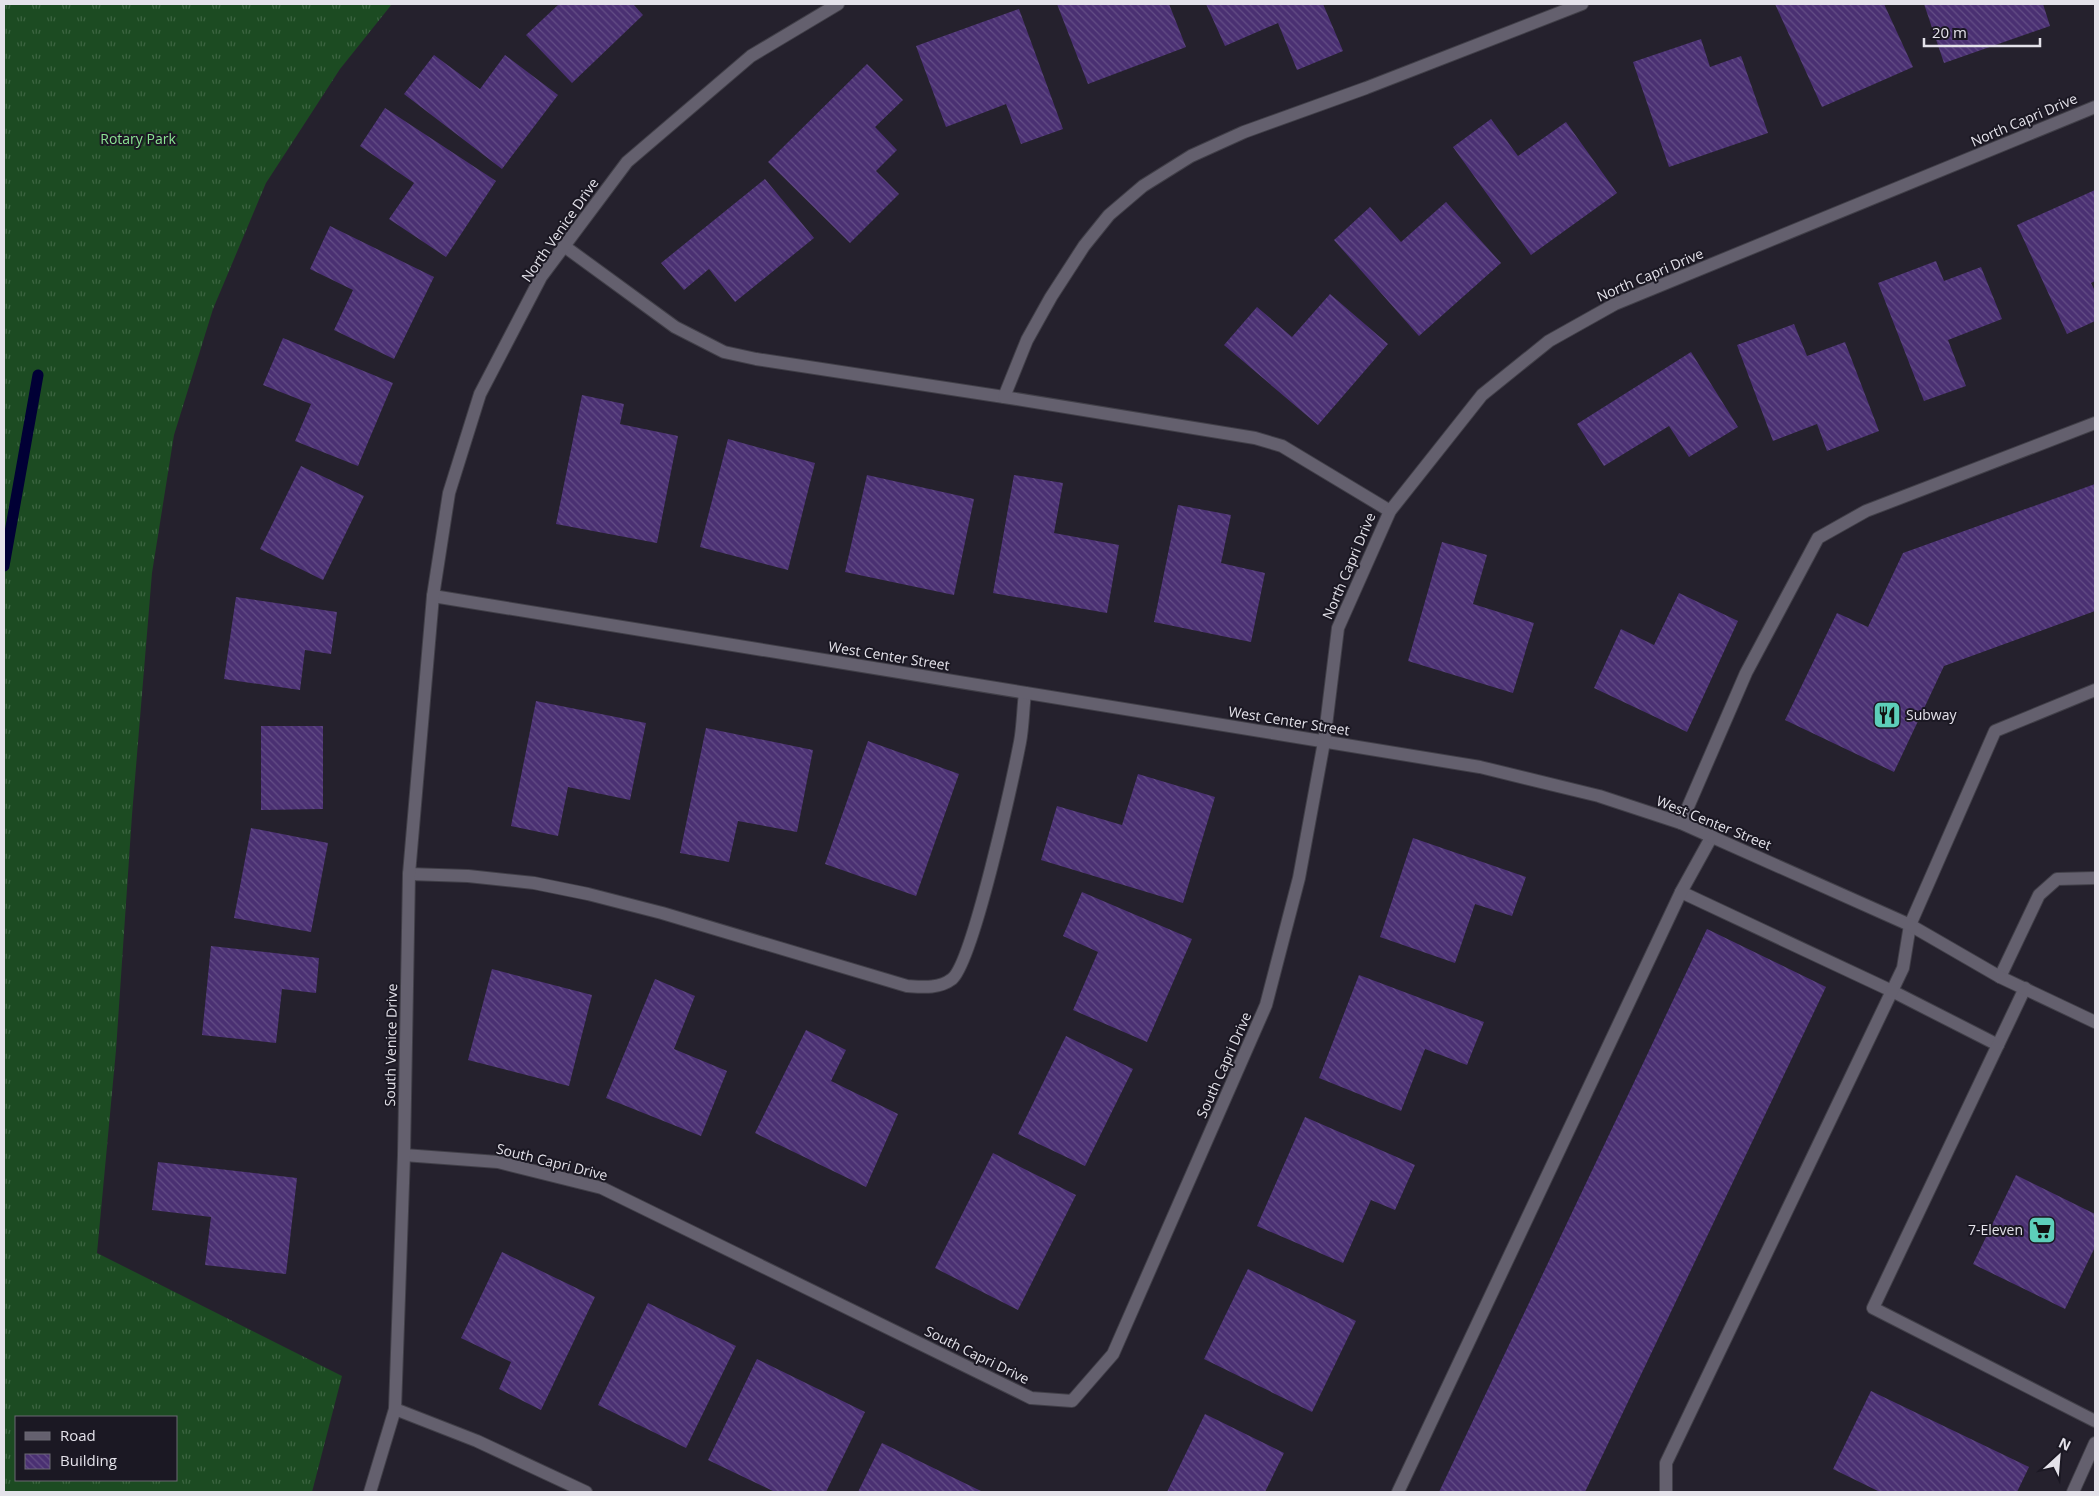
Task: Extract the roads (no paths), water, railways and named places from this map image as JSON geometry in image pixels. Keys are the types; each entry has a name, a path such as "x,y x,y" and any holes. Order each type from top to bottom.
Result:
{"street":[{"path":"1004,397 1027,340 1051,297 1084,246 1109,215 1143,186 1191,156 1244,132 1366,88 1582,4"},
{"name":"North Venice Drive","path":"433,596 449,493 480,394 541,277 627,162 751,56 829,6"},
{"name":"North Capri Drive","path":"1324,742 1338,628 1390,511 1482,394 1549,341 1615,304 2095,107"},
{"path":"564,246 675,327 724,352 756,359 1255,438 1282,446 1390,511"},
{"path":"1681,823 1746,673 1818,538 1866,511 2095,423"},
{"name":"West Center Street","path":"433,596 1480,767 1599,796 1681,823 1910,925 2000,977 2095,1022"},
{"name":"South Venice Drive","path":"370,1492 395,1409 404,1155 409,874 433,596"},
{"path":"1666,1492 1666,1463 1903,968 1910,925 1995,731 2095,690"},
{"path":"409,874 468,876 534,883 588,894 662,912 907,986 936,986 952,979 962,964 969,946 996,850 1020,741 1025,693"},
{"name":"South Capri Drive","path":"404,1155 498,1162 602,1188 1030,1398 1072,1401 1113,1354 1266,1005 1299,878 1324,742"},
{"path":"1398,1492 1681,892 1712,836"},
{"path":"2000,977 2039,895 2057,878 2095,878"},
{"path":"1681,892 1892,991 1998,1045"},
{"path":"2025,988 1873,1308 2095,1421"},
{"path":"395,1409 477,1441 586,1492"},
{"path":"2073,1492 2095,1443"}],"waterway":[{"path":"4,566 38,375"}],"place":[{"name":"Subway","path":"1887,715"},
{"name":"7-Eleven","path":"2042,1230"}],"park label":[{"name":"Rotary Park","path":"138,139"}]}
